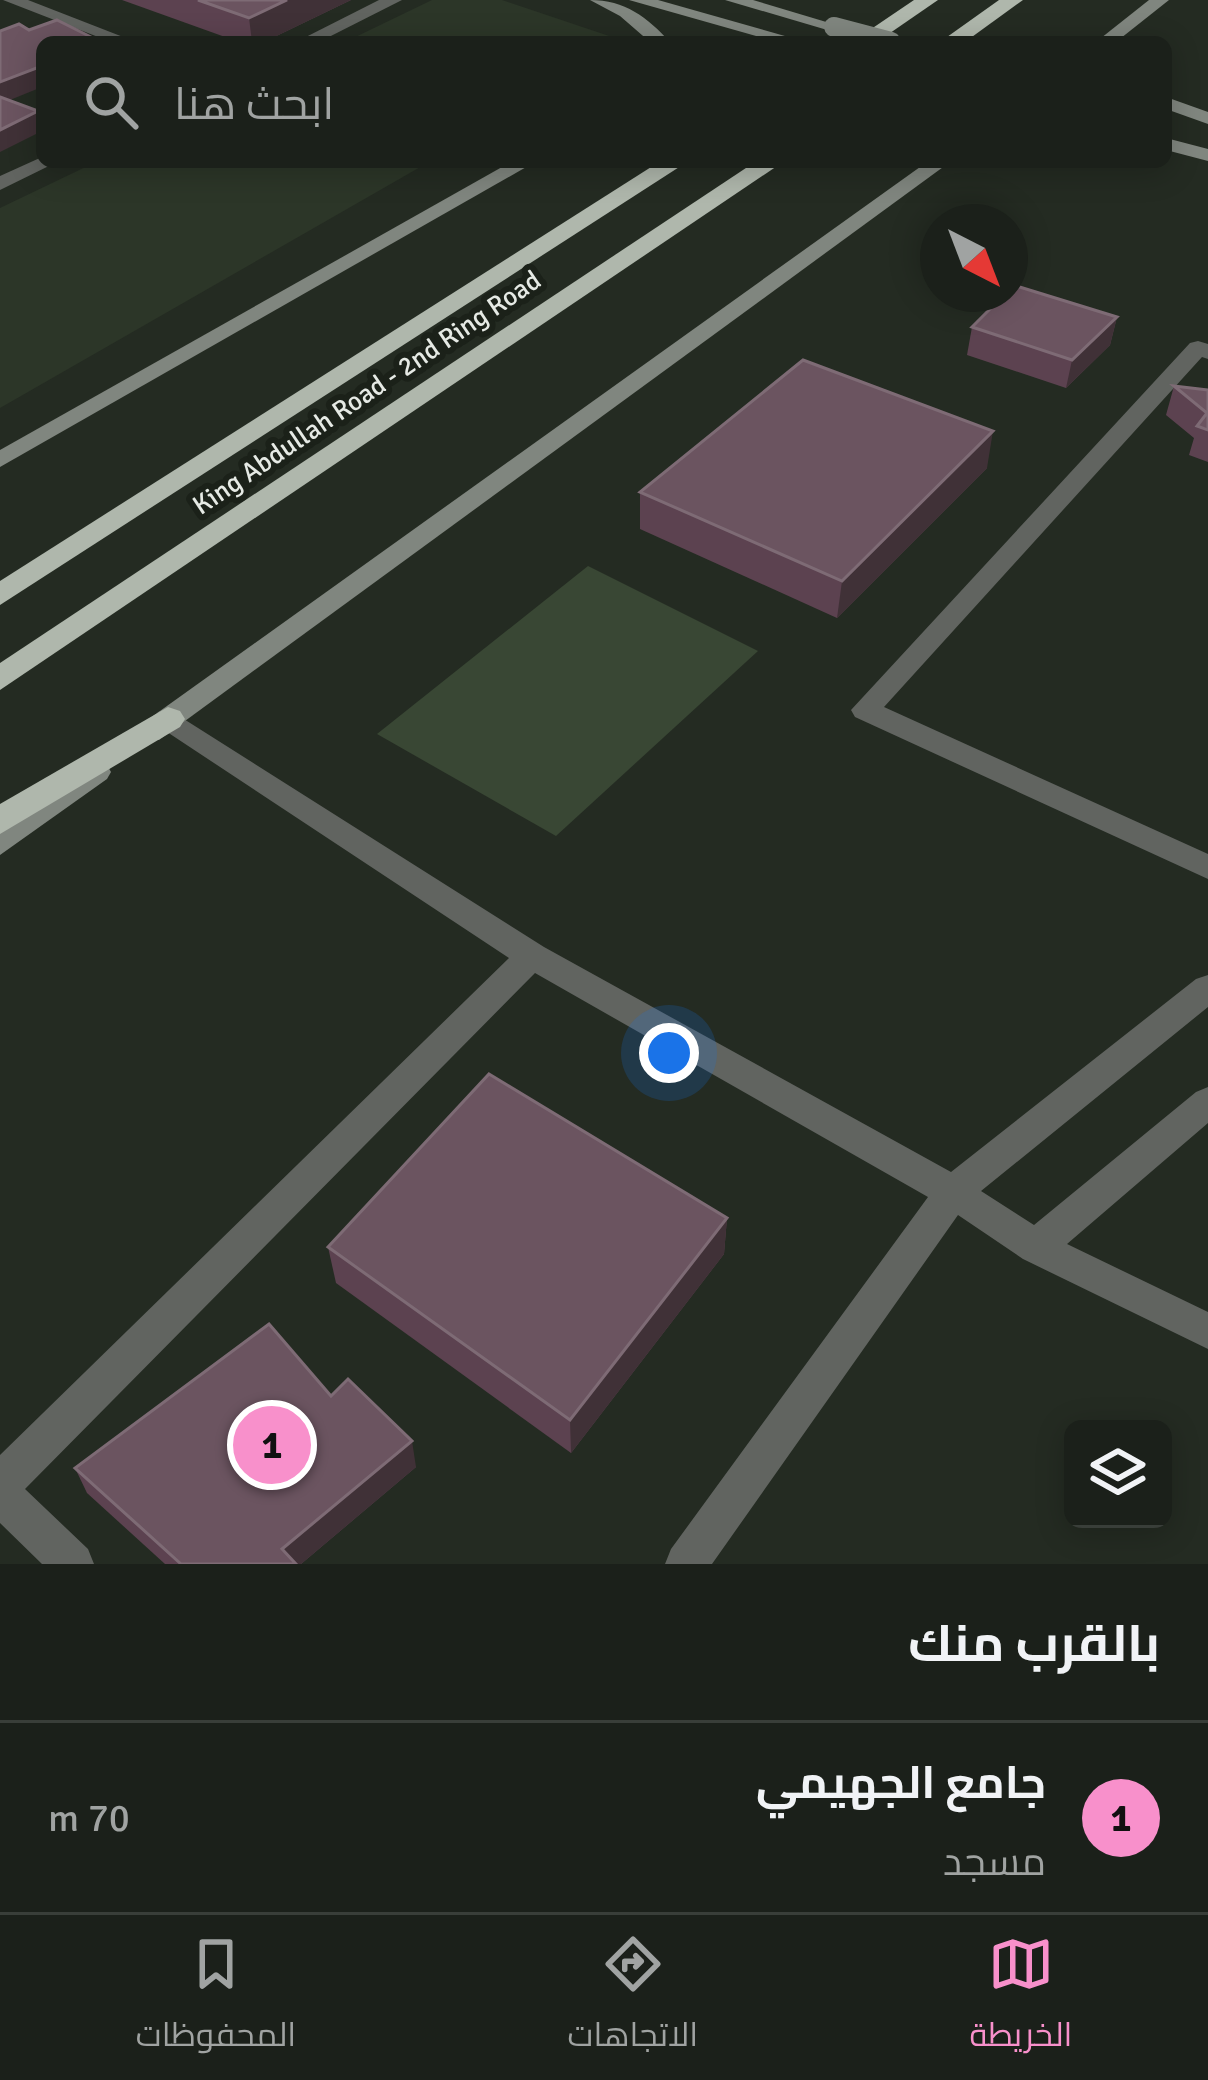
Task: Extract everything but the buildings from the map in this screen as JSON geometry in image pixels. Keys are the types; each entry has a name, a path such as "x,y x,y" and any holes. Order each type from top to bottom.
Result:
{"highway":[{"path":"872,36 928,0"},
{"path":"959,36 1013,0"},
{"name":"King Abdullah Road - 2nd Ring Road","path":"0,595 666,168"},
{"name":"King Abdullah Road - 2nd Ring Road","path":"0,679 763,168"},
{"path":"0,821 168,719"}],"main road":[{"path":"599,0 626,12 654,36"},
{"path":"638,0 772,36"},
{"path":"734,0 868,36"},
{"path":"748,36 806,0"},
{"path":"1113,36 1161,0"},
{"path":"1127,36 1161,0"},
{"path":"1172,106 1208,122"},
{"path":"1172,116 1208,122"},
{"path":"1172,146 1208,155"},
{"path":"1172,158 1208,166"},
{"path":"0,460 514,168"},
{"path":"0,844 934,168"}],"street":[{"path":"12,0 111,36"},
{"path":"318,36 393,0"},
{"path":"40,26 60,17"},
{"path":"0,184 36,167"},
{"path":"1208,352 1198,349 866,710 1208,867"},
{"path":"168,719 532,956 953,1192 1036,1247 1208,1330"},
{"path":"0,1484 532,956"},
{"path":"686,1564 953,1192 1208,988"},
{"path":"1036,1247 1208,1102"},
{"path":"0,1494 73,1564"}],"shaded area":[{"path":"432,0 502,0 609,36 357,36"},
{"path":"83,168 419,168 0,408 0,208"},
{"path":"588,566 758,651 556,836 377,734"}],"place":[{"name":"جامع الجهيمي","path":"272,1445"}]}
